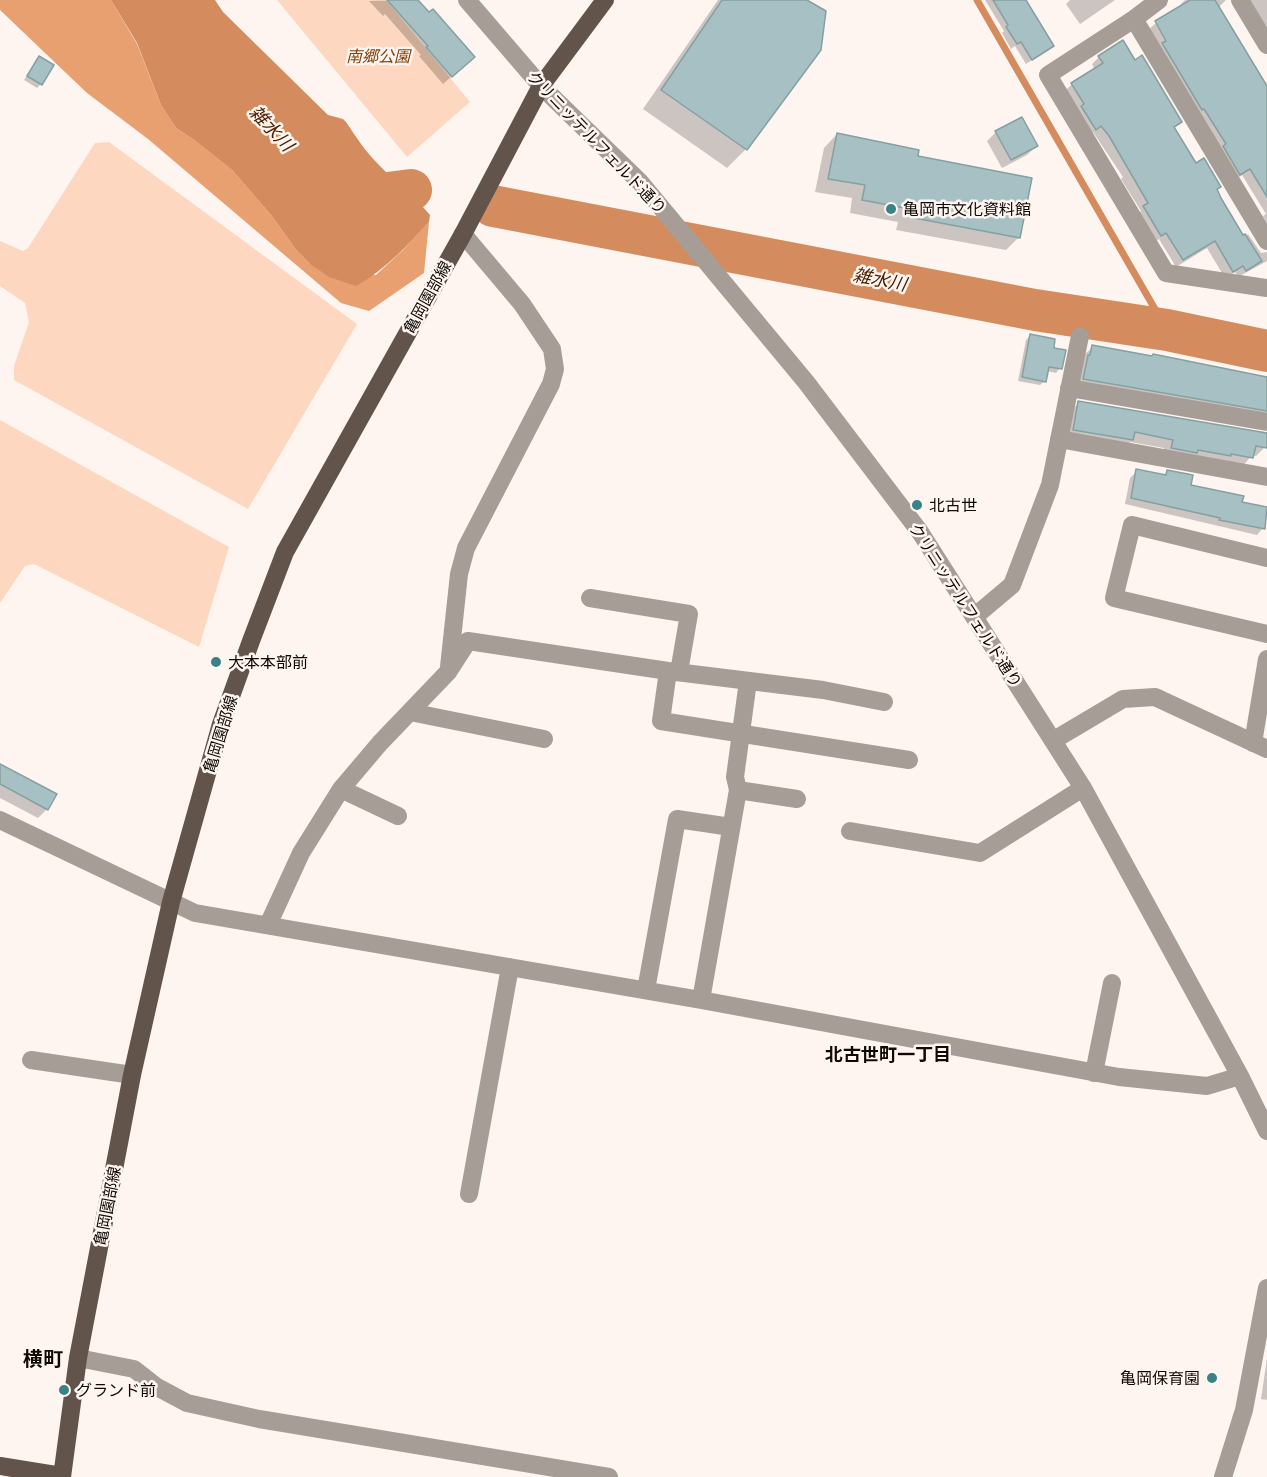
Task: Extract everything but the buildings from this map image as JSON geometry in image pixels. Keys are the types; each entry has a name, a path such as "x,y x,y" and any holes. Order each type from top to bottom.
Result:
{"main road":[{"name":"亀岡園部線","path":"64,1477 78,1358 132,1075 171,902 221,724 285,552 463,234 541,86 605,0"},
{"path":"0,1466 64,1477"}],"street":[{"name":"クリニッテルフェルド通り","path":"468,0 541,86 640,182 806,382 920,532 1083,788 1240,1076 1267,1131"},
{"path":"1159,0 1048,75 1166,273 1267,288"},
{"path":"1240,0 1267,45"},
{"path":"1134,19 1267,242"},
{"path":"448,672 459,574 466,548 551,384 555,369 552,349 522,304 463,234"},
{"path":"974,617 1012,585 1050,485 1080,336"},
{"path":"1069,388 1267,422"},
{"path":"1059,439 1267,477"},
{"path":"1267,558 1132,525 1114,598 1267,634"},
{"path":"590,598 689,614 661,721 909,760"},
{"path":"268,925 301,853 341,789 448,672 468,641 673,672 822,690 884,702"},
{"path":"1054,740 1123,699 1155,697 1260,746 1267,659"},
{"path":"701,1000 738,790 735,777 748,681"},
{"path":"410,712 544,738"},
{"path":"850,831 980,853 1083,788"},
{"path":"341,789 398,816"},
{"path":"738,790 797,799"},
{"path":"646,990 677,819 731,827"},
{"path":"0,820 195,913 646,990 1119,1077 1207,1086 1240,1076"},
{"path":"469,1194 510,967"},
{"path":"1094,1072 1112,983"},
{"path":"31,1060 132,1075"},
{"path":"1223,1477 1244,1410 1267,1288"},
{"path":"78,1358 134,1369 158,1387 188,1403 259,1419 609,1477"}],"green space":[{"name":"南郷公園","path":"277,0 386,0 470,102 407,157"},
{"path":"109,142 357,324 248,509 14,380 14,366 29,322 25,303 0,286 0,241 23,251 28,248 95,143"},
{"path":"0,420 229,547 199,647 34,564 25,566 0,603"}],"shaded area":[{"path":"0,0 111,0 137,44 161,105 176,128 232,170 310,264 376,275 429,222 424,273 369,311 341,303 148,139 87,93 0,10"}],"water":[{"path":"111,0 215,0 223,12 328,115 346,122 384,171 430,215 429,222 386,265 356,286 329,277 310,264 232,170 176,128 161,105 137,43"}],"waterway":[{"path":"977,0 1167,330"},
{"name":"雑水川","path":"349,198 411,190"},
{"name":"雑水川","path":"493,206 1035,310 1167,330 1267,351"}],"place":[{"name":"亀岡市文化資料館","path":"891,209"},
{"name":"北古世","path":"917,505"},
{"name":"大本本部前","path":"216,662"},
{"name":"亀岡保育園","path":"1212,1378"},
{"name":"グランド前","path":"64,1390"}],"district":[{"name":"北古世町一丁目","path":"888,1054"},
{"name":"横町","path":"43,1358"}]}
